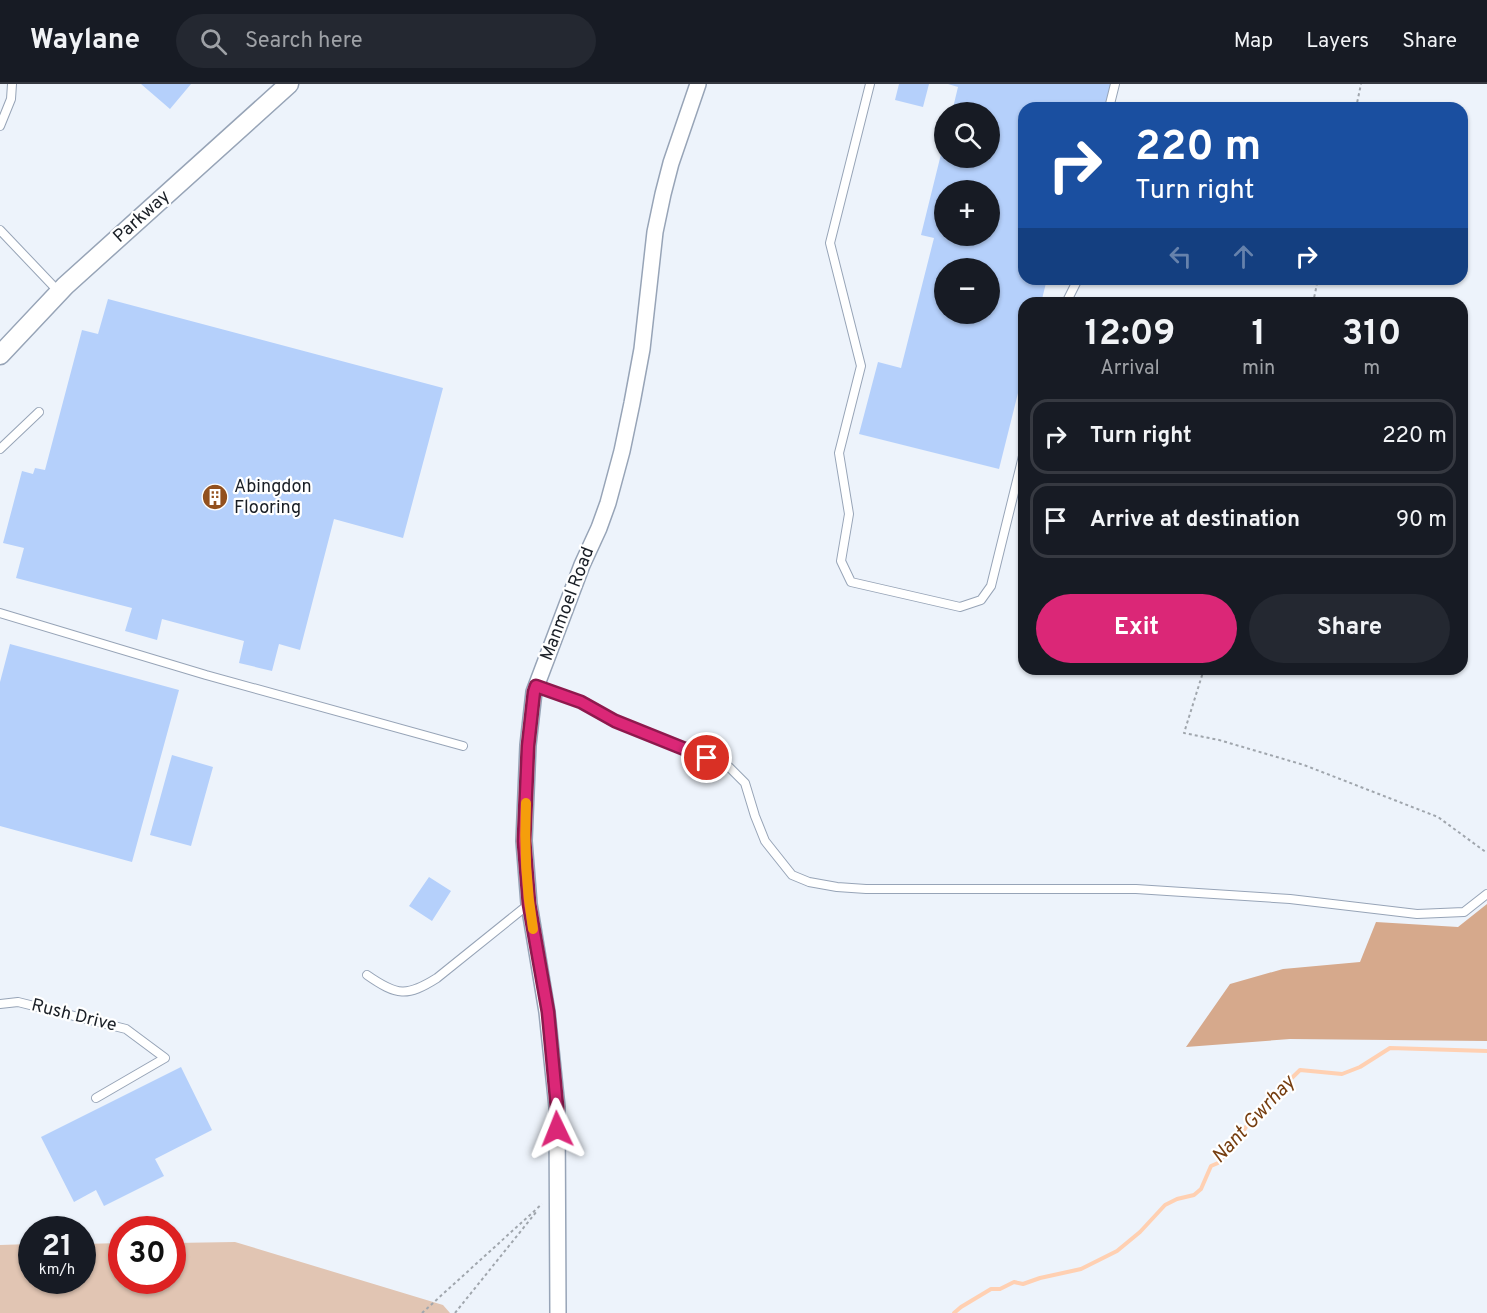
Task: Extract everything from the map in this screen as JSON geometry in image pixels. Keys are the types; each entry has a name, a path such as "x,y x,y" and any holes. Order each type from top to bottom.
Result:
{"street":[{"name":"Parkway","path":"0,355 59,292 289,84"},
{"name":"Manmoel Road","path":"558,1313 557,1107 548,1012 529,904 524,841 528,746 534,692 582,565 599,528 619,461 642,349 655,232 671,163 698,84"}],"lane":[{"path":"0,126 11,99 12,84"},
{"path":"870,84 830,243 861,366 839,453 849,514 841,561 851,582 960,607 981,600 991,586 1018,476"},
{"path":"1110,102 1115,84"},
{"path":"0,230 59,292"},
{"path":"0,449 39,412"},
{"path":"0,612 206,675 464,746"},
{"path":"536,686 581,702 615,721 729,767 745,783 765,841 792,875 809,882 866,889 1136,889 1290,899 1417,914 1464,912 1487,894"},
{"path":"368,975 385,987 398,992 413,991 423,987 529,904"},
{"name":"Rush Drive","path":"0,1004 18,1002 126,1029 165,1058 96,1098"}],"path":[{"path":"1357,102 1361,84"},
{"path":"1202,675 1184,733 1219,740 1304,765 1438,817 1487,853"},
{"path":"422,1313 542,1204 455,1313"}],"shaded area":[{"path":"1487,904 1487,1041 1290,1039 1186,1047 1230,984 1283,969 1360,962 1376,922 1458,927"},
{"path":"235,1242 443,1305 450,1313 0,1313 0,1245 18,1244 18,1294 96,1294 96,1244 108,1243 108,1294 186,1294 186,1243"}],"building":[{"path":"141,84 191,84 170,109"},
{"path":"899,84 929,84 923,107 895,100"},
{"path":"948,84 1113,84 1108,102 1018,102 1018,285 1046,285 1042,297 1018,297 1018,393 999,469 859,434 878,362 901,368 934,238 934,246 1000,246 1000,180 935,180 938,168 1000,168 1000,102 954,102 958,87"},
{"path":"934,182 934,238 921,235"},
{"name":"Abingdon Flooring","path":"108,299 443,388 403,538 334,519 300,650 279,644 272,671 239,663 244,641 162,619 157,640 125,631 132,608 16,578 24,548 3,543 22,471 33,474 35,468 45,470 82,330 98,334"},
{"path":"10,644 179,690 132,862 0,826 0,682"},
{"path":"172,755 213,767 191,846 150,835"},
{"path":"429,877 451,891 432,921 409,906"},
{"path":"181,1067 212,1130 155,1159 164,1176 104,1206 96,1190 74,1202 41,1137"}],"waterway":[{"name":"Nant Gwrhay","path":"954,1313 991,1289 1000,1289 1014,1282 1023,1284 1081,1269 1117,1251 1140,1232 1165,1205 1194,1195 1201,1189 1211,1166 1218,1163 1238,1140 1252,1117 1300,1070 1342,1074 1360,1067 1390,1048 1487,1051"}],"slow traffic":[{"path":"526,803 524,841 533,929"}],"place":[{"name":"Abingdon Flooring","path":"215,497"}],"route":[{"path":"557,1129 548,1012 529,904 524,841 528,746 536,686 581,702 615,721 707,758"}]}
